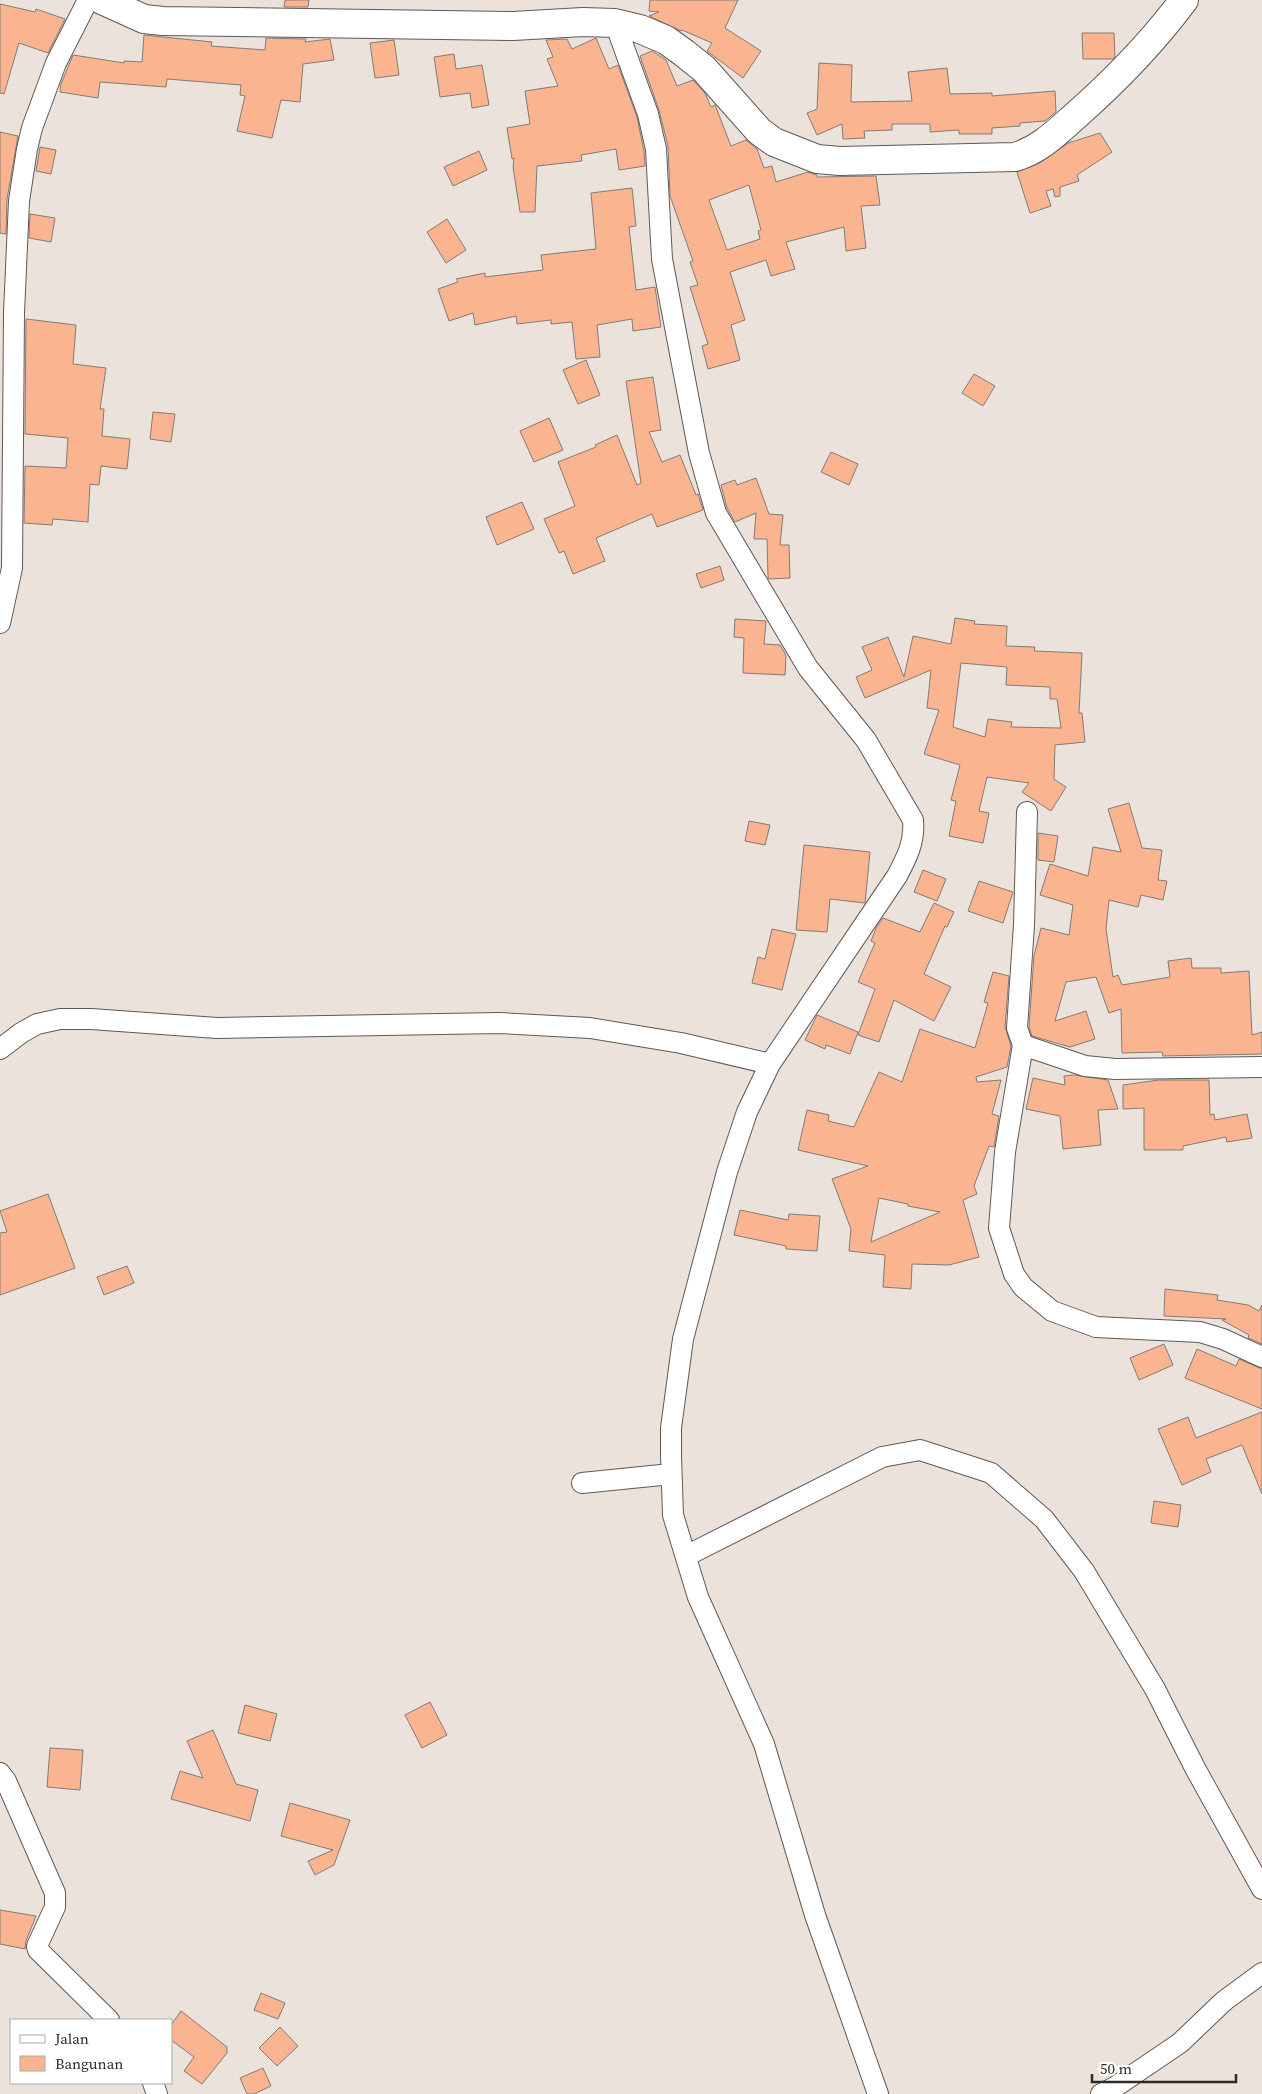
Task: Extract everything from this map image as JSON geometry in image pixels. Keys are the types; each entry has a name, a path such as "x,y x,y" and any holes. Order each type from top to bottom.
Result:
{"main road":[{"path":"102,0 144,19 163,21 513,26 583,22 615,23 640,29 666,40 684,52 704,69 766,137 774,142 817,159 840,160 1015,157 1033,150 1042,145 1110,85 1168,22 1184,0"}],"street":[{"path":"0,622 12,568 14,313 19,202 32,128 56,63 88,0"},
{"path":"615,23 648,114 656,149 662,259 699,453 716,513 808,668 866,740 913,820 912,843 898,876 770,1064 747,1112 727,1172 683,1339 671,1428 673,1515 698,1597 764,1744 815,1915 875,2093"},
{"path":"1027,812 1024,925 1017,1028 1023,1045 1005,1152 999,1228 1014,1274 1024,1287 1052,1311 1096,1327 1200,1332 1223,1339 1262,1358"},
{"path":"0,1049 21,1032 37,1024 60,1019 91,1019 217,1028 499,1023 590,1028 681,1043 770,1064"},
{"path":"1023,1045 1085,1066 1115,1069 1262,1067"},
{"path":"686,1556 882,1457 920,1450 991,1473 1044,1519 1084,1571 1155,1689 1195,1768 1262,1889"},
{"path":"582,1483 672,1474"},
{"path":"0,1773 6,1781 55,1893 54,1907 36,1946 108,2019"},
{"path":"1101,2094 1116,2087 1180,2043 1224,2001 1262,1973"}],"building":[{"path":"285,0 309,0 308,7 284,7"},
{"path":"650,0 738,0 725,28 761,51 743,78 707,51 712,43 649,16 659,12 649,11"},
{"path":"0,4 35,12 36,9 65,19 48,53 19,43 4,94 0,93"},
{"path":"1082,33 1114,33 1115,57 1113,59 1083,59"},
{"path":"144,35 212,42 211,46 265,50 266,38 306,39 305,42 330,39 334,60 303,64 300,102 281,100 272,138 237,131 245,96 240,95 241,85 167,79 166,87 100,82 98,98 60,92 61,84 73,55 124,63 124,61 142,62"},
{"path":"596,38 609,69 618,65 637,117 645,166 619,170 616,149 581,155 582,161 537,166 535,212 520,212 513,167 514,158 512,159 507,128 530,124 525,91 558,86 547,59 553,57 546,40 567,39 572,49"},
{"path":"394,40 399,75 375,78 370,43"},
{"path":"652,51 666,60 677,86 693,80 705,93 711,107 715,105 731,146 746,140 757,149 764,168 772,166 776,182 808,172 817,175 817,177 876,176 880,205 861,206 866,248 846,251 844,227 786,242 795,269 771,276 766,260 730,272 745,320 731,325 740,360 708,369 702,346 708,344 690,287 698,285 690,262 693,261 670,196 668,146 659,110 640,56","holes":["749,185 761,230 758,231 760,239 727,250 709,200"]},
{"path":"454,54 456,69 482,65 489,105 472,108 470,93 440,97 434,57"},
{"path":"819,63 852,65 851,102 912,101 908,72 947,68 950,94 992,93 992,96 1055,91 1056,112 1045,121 1020,123 1020,126 992,128 992,134 959,134 959,130 930,132 930,124 892,124 892,130 864,131 865,138 843,139 842,124 817,135 807,113 817,109"},
{"path":"0,132 18,136 7,199 6,234 0,233"},
{"path":"1100,133 1112,152 1077,175 1079,181 1060,187 1060,196 1055,197 1053,189 1046,191 1051,206 1030,213 1017,172 1040,163 1068,143"},
{"path":"40,147 56,150 51,174 36,171"},
{"path":"479,151 487,170 453,186 444,167"},
{"path":"632,188 636,226 629,227 636,290 655,287 661,327 633,331 632,319 597,325 600,357 576,359 572,322 551,324 551,320 517,324 516,316 475,325 473,313 449,321 438,289 458,282 456,279 485,273 485,277 543,270 541,255 596,249 591,193"},
{"path":"30,214 55,218 51,242 29,238"},
{"path":"447,219 466,250 446,263 427,232"},
{"path":"26,319 76,325 73,364 106,368 100,409 104,409 102,436 130,439 127,469 101,466 99,485 90,484 88,522 53,519 52,525 24,523 25,466 66,468 68,438 25,434"},
{"path":"586,360 600,395 578,404 563,370"},
{"path":"974,374 995,386 983,406 962,393"},
{"path":"653,377 661,430 649,432 662,462 680,455 696,495 698,494 703,510 657,527 652,514 596,538 605,561 573,574 564,551 559,553 544,519 575,506 558,462 596,447 595,445 617,435 637,485 641,483 626,381"},
{"path":"153,412 175,414 171,442 150,439"},
{"path":"549,418 563,450 534,462 520,431"},
{"path":"831,452 858,464 849,485 821,472"},
{"path":"756,478 769,514 783,515 780,545 789,545 790,578 769,579 767,539 754,539 756,513 735,522 727,508 721,485 735,480 737,485"},
{"path":"522,502 534,529 497,545 486,517"},
{"path":"720,566 724,580 701,588 696,574"},
{"path":"955,618 975,621 974,624 1007,626 1006,646 1035,647 1034,651 1082,653 1079,713 1082,713 1085,742 1055,745 1054,779 1066,787 1051,811 1022,792 1029,783 987,777 979,811 989,813 983,843 949,836 956,801 951,800 960,765 924,754 939,710 927,708 931,670 865,698 856,677 872,670 862,647 888,637 904,677 913,636 951,644","holes":["961,663 1007,667 1006,685 1050,687 1050,699 1057,699 1061,728 1011,727 1012,722 988,719 985,737 953,727"]},
{"path":"735,619 766,621 764,644 780,645 786,655 785,675 743,673 744,638 734,637"},
{"path":"1129,803 1142,848 1162,850 1158,880 1167,881 1163,900 1141,895 1138,907 1109,900 1106,929 1113,977 1118,975 1122,985 1170,977 1168,961 1191,958 1192,968 1221,968 1221,973 1249,971 1252,1035 1262,1032 1262,1054 1163,1056 1162,1052 1122,1053 1121,1009 1109,1013 1096,977 1066,982 1055,1021 1086,1011 1095,1039 1070,1047 1032,1036 1029,1026 1034,956 1041,928 1069,935 1073,905 1040,895 1050,864 1088,876 1093,847 1121,852 1108,809"},
{"path":"749,821 770,825 765,845 745,841"},
{"path":"1038,833 1058,836 1054,862 1038,860"},
{"path":"804,845 870,852 865,903 830,899 827,932 796,930"},
{"path":"923,870 946,879 937,901 914,892"},
{"path":"979,881 1013,892 1003,923 968,911"},
{"path":"934,903 954,912 947,927 945,926 924,974 951,987 934,1021 894,1000 879,1042 858,1035 875,989 858,982 875,943 871,941 876,928 883,918 920,932"},
{"path":"772,929 796,934 782,990 752,983 758,957 765,959"},
{"path":"993,972 1009,976 1005,1027 1011,1046 1007,1067 976,1077 977,1082 1001,1080 992,1114 999,1116 994,1147 989,1146 974,1186 977,1194 963,1200 979,1257 949,1265 912,1264 911,1289 883,1287 885,1255 849,1251 851,1229 832,1179 868,1166 798,1150 807,1110 829,1115 828,1121 854,1127 879,1072 902,1082 920,1029 975,1048 988,1003 984,1002","holes":["879,1198 908,1204 908,1206 940,1212 871,1242"]},
{"path":"817,1015 858,1032 850,1054 826,1045 825,1049 805,1040"},
{"path":"1074,1075 1108,1080 1118,1109 1098,1110 1101,1145 1063,1149 1060,1116 1026,1109 1033,1078 1065,1085 1064,1076"},
{"path":"1159,1080 1209,1080 1210,1115 1214,1114 1215,1120 1247,1114 1252,1138 1227,1142 1226,1137 1183,1146 1183,1150 1144,1150 1144,1108 1123,1109 1123,1085"},
{"path":"48,1194 75,1268 0,1295 0,1233 7,1232 0,1211"},
{"path":"740,1210 788,1220 789,1214 820,1216 817,1251 786,1249 786,1246 734,1235"},
{"path":"127,1266 134,1283 104,1295 97,1277"},
{"path":"1165,1289 1218,1295 1217,1300 1248,1305 1259,1311 1262,1305 1262,1344 1248,1338 1249,1335 1222,1320 1226,1319 1164,1316"},
{"path":"1164,1344 1173,1365 1139,1380 1130,1358"},
{"path":"1197,1349 1236,1366 1239,1359 1262,1369 1262,1409 1185,1378"},
{"path":"1262,1412 1262,1494 1242,1445 1206,1459 1211,1472 1182,1485 1158,1429 1188,1417 1196,1438"},
{"path":"1154,1501 1181,1505 1178,1527 1151,1523"},
{"path":"430,1702 447,1735 422,1748 405,1715"},
{"path":"245,1705 277,1714 270,1741 238,1733"},
{"path":"213,1730 236,1784 258,1790 250,1821 171,1799 180,1771 203,1778 187,1741"},
{"path":"50,1748 83,1750 80,1790 47,1787"},
{"path":"290,1803 350,1820 334,1865 315,1875 308,1861 333,1850 281,1836"},
{"path":"0,1910 36,1916 26,1941 25,1949 0,1944"},
{"path":"261,1993 285,2003 278,2019 254,2010"},
{"path":"181,2011 227,2047 227,2053 202,2084 184,2071 194,2057 172,2041 172,2024"},
{"path":"280,2027 298,2046 277,2066 259,2048"},
{"path":"263,2068 271,2086 254,2094 247,2094 240,2078"}]}
